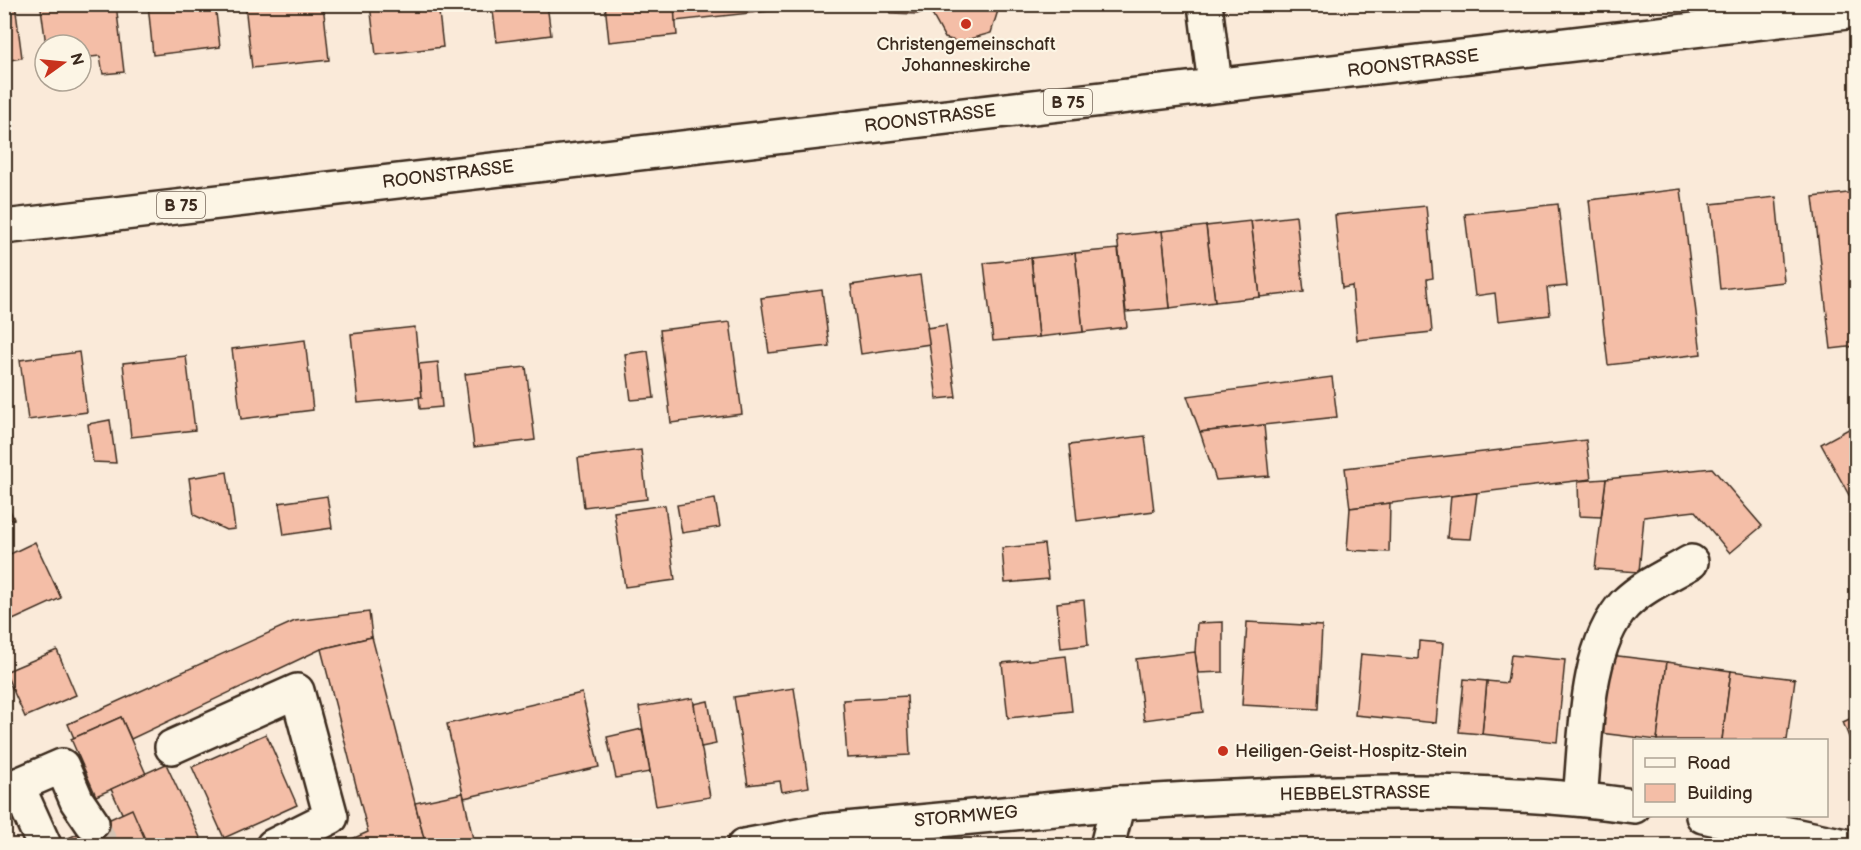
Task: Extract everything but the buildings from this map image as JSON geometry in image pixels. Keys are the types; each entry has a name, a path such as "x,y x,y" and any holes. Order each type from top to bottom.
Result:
{"main road":[{"path":"1205,4 1215,85"},
{"name":"ROONSTRASSE","path":"4,227 1857,11"},
{"path":"1580,799 1595,664 1601,641 1609,625 1626,604 1691,562"},
{"path":"172,747 297,691 331,817 273,846"},
{"path":"44,845 11,788 62,766 77,801 92,823"},
{"name":"HEBBELSTRASSE","path":"1118,803 1322,792 1490,793 1580,799 1633,806"},
{"path":"1107,846 1118,803"},
{"name":"STORMWEG","path":"744,846 825,831 1118,803"},
{"path":"1708,817 1845,846"}],"tunnel":[{"path":"92,823 102,846"}],"place":[{"name":"Christengemeinschaft Johanneskirche","path":"966,24"},
{"name":"Heiligen-Geist-Hospitz-Stein","path":"1223,751"}]}
